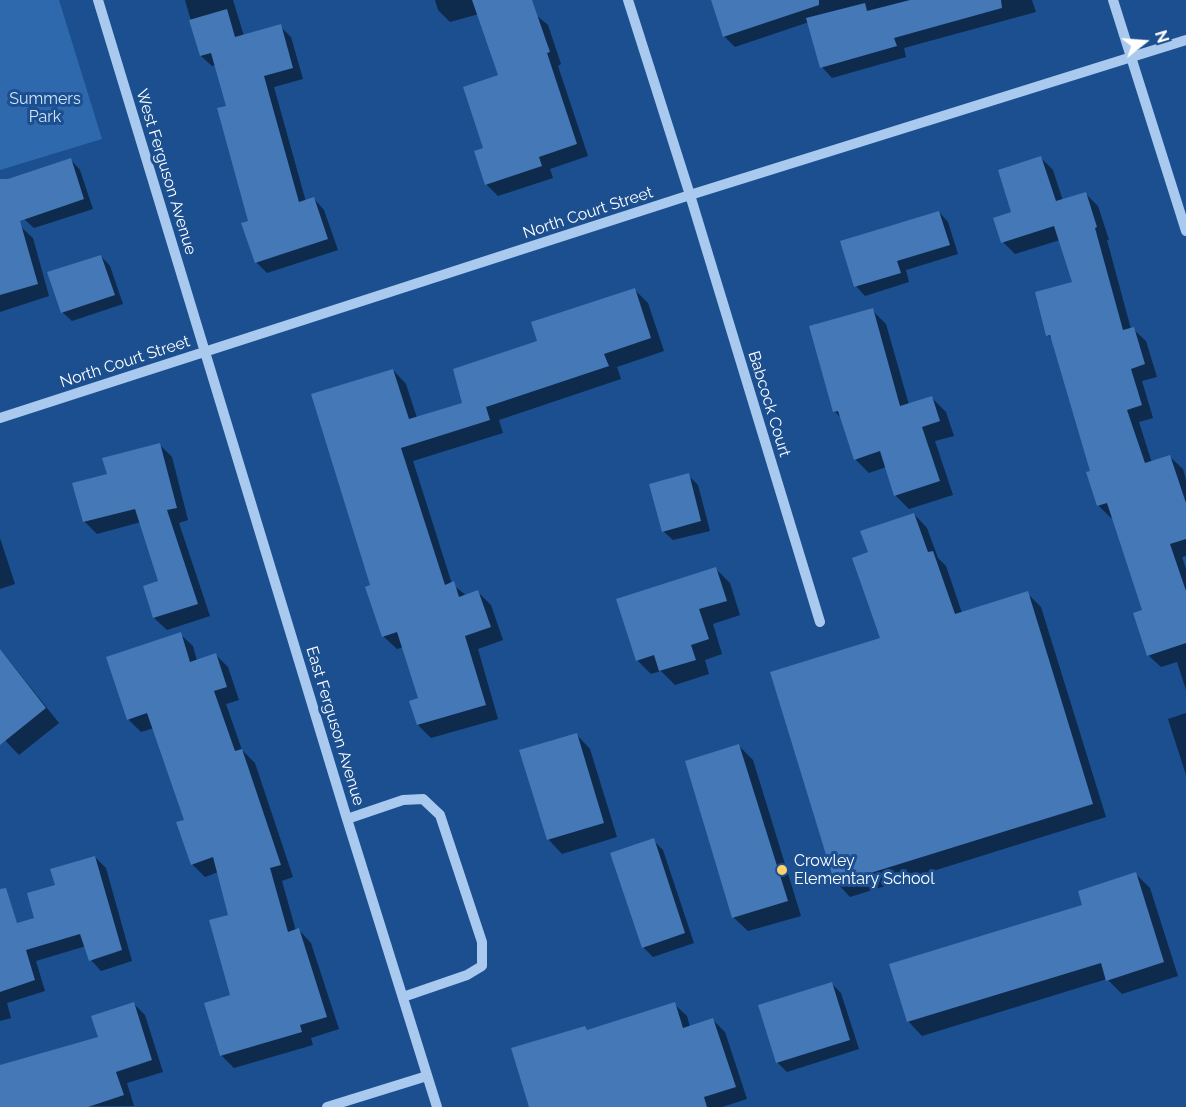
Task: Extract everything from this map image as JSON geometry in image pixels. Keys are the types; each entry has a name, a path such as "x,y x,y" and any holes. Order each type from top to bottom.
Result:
{"street":[{"name":"West Ferguson Avenue","path":"98,0 206,352"},
{"name":"Babcock Court","path":"628,0 690,195 819,622"},
{"path":"1113,0 1186,231"},
{"name":"North Court Street","path":"0,418 690,195 1186,40"},
{"name":"East Ferguson Avenue","path":"206,352 347,819 437,1107"},
{"path":"347,819 403,800 423,799 440,815 482,942 482,966 467,975 403,997"},
{"path":"327,1107 427,1076"}],"green space":[{"name":"Summers Park","path":"0,0 59,0 102,139 0,170"}],"building":[{"path":"472,0 532,0 577,144 539,157 542,166 485,185 474,151 483,148 463,87 498,75"},
{"path":"711,0 819,0 819,5 723,37"},
{"path":"910,0 1001,0 1002,8 894,38 897,46 820,68 806,18 865,3 867,11"},
{"path":"227,9 235,37 281,24 293,68 264,76 299,202 314,197 328,239 255,263 241,223 248,221 217,108 226,106 211,53 200,56 189,20"},
{"path":"1041,156 1056,201 1086,192 1123,330 1134,327 1145,364 1131,369 1142,405 1127,410 1145,463 1170,455 1186,503 1186,539 1170,544 1186,591 1186,643 1147,656 1133,613 1142,610 1107,503 1097,506 1086,472 1090,471 1050,335 1046,336 1035,292 1072,282 1054,226 1001,243 993,218 1011,212 998,170"},
{"path":"71,158 84,199 20,221 38,284 0,295 0,179 8,179"},
{"path":"939,211 950,245 897,261 901,273 854,287 840,241"},
{"path":"101,255 115,295 61,313 47,272"},
{"path":"635,288 651,338 604,354 609,366 486,407 490,420 401,448 445,585 454,581 459,597 478,590 491,627 465,636 486,705 417,725 409,701 418,698 397,632 382,637 365,587 370,585 311,394 393,369 409,419 462,403 453,369 537,341 531,322"},
{"path":"873,308 900,406 932,396 940,421 922,427 940,481 894,496 880,451 854,460 838,411 833,412 809,326"},
{"path":"160,443 177,508 167,510 198,604 153,618 143,586 158,581 135,509 83,522 72,483 107,474 102,458"},
{"path":"689,473 701,521 662,532 649,484"},
{"path":"914,513 928,552 933,551 955,614 1028,591 1093,804 835,884 770,672 880,638 852,558 868,552 860,531"},
{"path":"716,567 727,601 699,609 709,639 691,645 696,660 659,671 654,655 636,661 616,599"},
{"path":"181,632 190,662 216,653 227,687 214,691 235,751 242,749 281,865 270,868 288,932 299,928 327,1017 300,1025 302,1032 220,1056 204,1003 230,995 209,920 228,915 213,857 191,865 176,822 184,820 147,713 127,720 106,657"},
{"path":"0,649 46,708 0,745"},
{"path":"577,733 604,823 547,840 519,750"},
{"path":"739,744 788,901 732,918 685,761"},
{"path":"654,838 685,933 642,948 610,853"},
{"path":"95,856 122,950 89,961 80,934 26,950 35,980 0,992 0,889 6,888 17,923 34,918 27,893 55,885 50,869"},
{"path":"1136,872 1164,962 1106,981 1101,963 907,1022 889,964 1082,905 1078,891"},
{"path":"832,982 850,1040 776,1063 758,1005"},
{"path":"134,1002 152,1060 116,1072 124,1095 88,1107 0,1107 0,1065 98,1037 91,1016"},
{"path":"675,1002 683,1028 713,1018 736,1087 704,1097 707,1107 529,1107 511,1048 585,1026 587,1030"}],"place":[{"name":"Crowley Elementary School","path":"782,870"}]}
